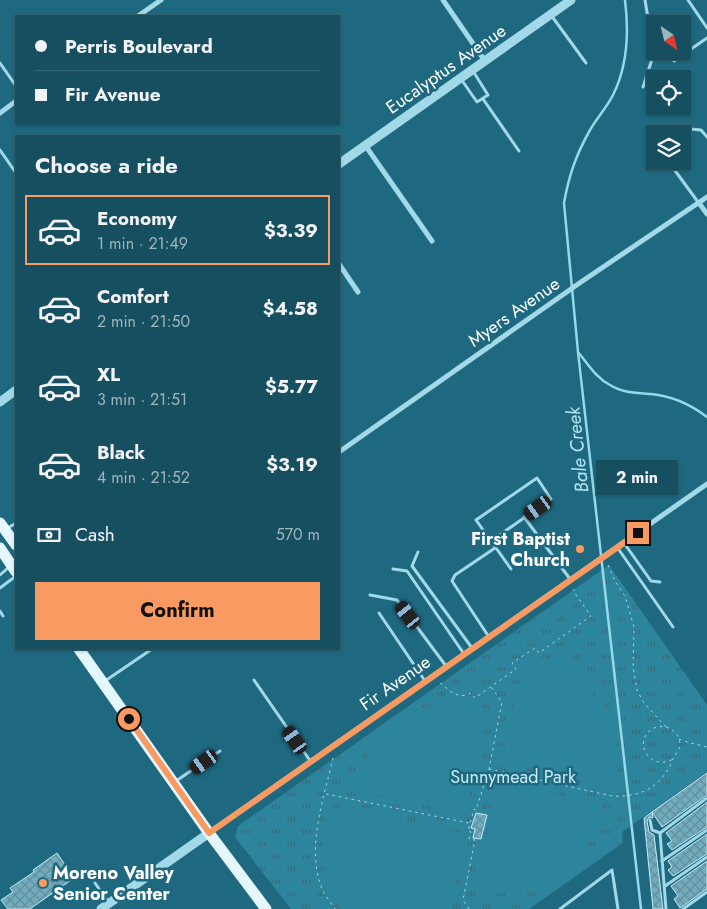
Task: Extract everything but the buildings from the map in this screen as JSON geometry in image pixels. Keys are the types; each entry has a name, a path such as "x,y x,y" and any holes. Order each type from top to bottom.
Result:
{"main road":[{"path":"3,527 15,545"},
{"path":"0,548 14,568"},
{"path":"80,650 209,833 266,909"}],"street":[{"path":"139,15 161,0"},
{"path":"443,0 485,61"},
{"name":"Eucalyptus Avenue","path":"340,163 571,0"},
{"path":"0,113 15,103"},
{"path":"365,145 432,241"},
{"name":"Myers Avenue","path":"340,451 581,282 707,197"},
{"path":"699,202 707,214"},
{"path":"340,265 358,292"},
{"path":"0,402 15,391"},
{"name":"Fir Avenue","path":"106,907 707,484"}],"lane":[{"path":"645,0 648,15"},
{"path":"688,0 707,28"},
{"path":"551,14 586,63"},
{"path":"691,49 707,38"},
{"path":"643,87 652,60"},
{"path":"0,63 15,85"},
{"path":"460,78 477,102 488,95 472,70"},
{"path":"483,98 519,151"},
{"path":"691,129 702,130 707,137"},
{"path":"0,150 15,172"},
{"path":"675,170 699,202"},
{"path":"490,541 552,499 537,478 476,520 490,541 510,569"},
{"path":"524,517 570,580"},
{"path":"3,527 15,523"},
{"path":"624,543 651,581 660,582"},
{"path":"617,547 674,627"},
{"path":"489,637 452,581 455,575 495,548"},
{"path":"418,552 412,566 472,649"},
{"path":"0,575 14,568"},
{"path":"393,569 407,571 464,654"},
{"path":"0,588 15,577"},
{"path":"370,594 397,600 447,667"},
{"path":"0,611 3,616"},
{"path":"379,613 426,682"},
{"path":"103,683 151,650"},
{"path":"254,680 311,762"},
{"path":"174,783 220,751"},
{"path":"660,833 707,798"},
{"path":"650,820 652,830 660,833"},
{"path":"662,861 707,830"},
{"path":"660,833 666,909"},
{"path":"665,886 707,856"},
{"path":"560,909 612,870 618,909"},
{"path":"94,882 106,907"},
{"path":"683,909 707,892"}],"path":[{"path":"608,565 615,581 625,596 634,627 633,667 637,690 644,703 678,737 690,743 707,747"},
{"path":"440,683 453,694 462,696 471,692 475,698 491,687 516,669 512,663 535,648 539,653 591,616 574,592 574,589"},
{"path":"469,909 463,900 475,840 469,839 470,832 468,831 489,769 502,702 491,687"},
{"path":"666,727 655,728 650,731 646,735 644,746 648,756 657,762 668,762 673,759"},
{"path":"674,738 678,737"},
{"path":"489,769 618,796 639,794 656,784 671,765 679,750 678,737"},
{"path":"333,758 317,832 317,858 322,888 335,909"},
{"path":"325,793 470,824"}],"green space":[{"name":"Sunnymead Park","path":"609,565 707,705 707,772 622,832 623,843 529,909 291,909 235,837 238,826"},
{"path":"531,656 548,659 572,673 591,691 601,705 611,707 618,787 508,762 503,755 524,662"},
{"path":"457,702 481,705 486,711 487,716 466,807 459,812 373,794 366,789 361,780 362,770 371,751 386,732 411,713 433,706"},
{"path":"504,782 598,804 602,808 603,813 588,846 565,872 535,888 517,892 498,893 479,889 476,883 496,787"},
{"path":"340,807 460,833 464,840 449,909 341,909 333,895 328,879 323,843 325,823 328,815 333,809"}],"waterway":[{"name":"Bale Creek","path":"625,0 627,36 622,72 613,95 590,130 577,157 568,183 564,203 578,352 641,909"},
{"path":"578,352 596,375 615,388 673,399 694,408 707,417"}],"place":[{"name":"First Baptist Church","path":"580,549"},
{"name":"Moreno Valley Senior Center","path":"43,883"}],"route":[{"path":"129,719 209,833 638,533"}]}
